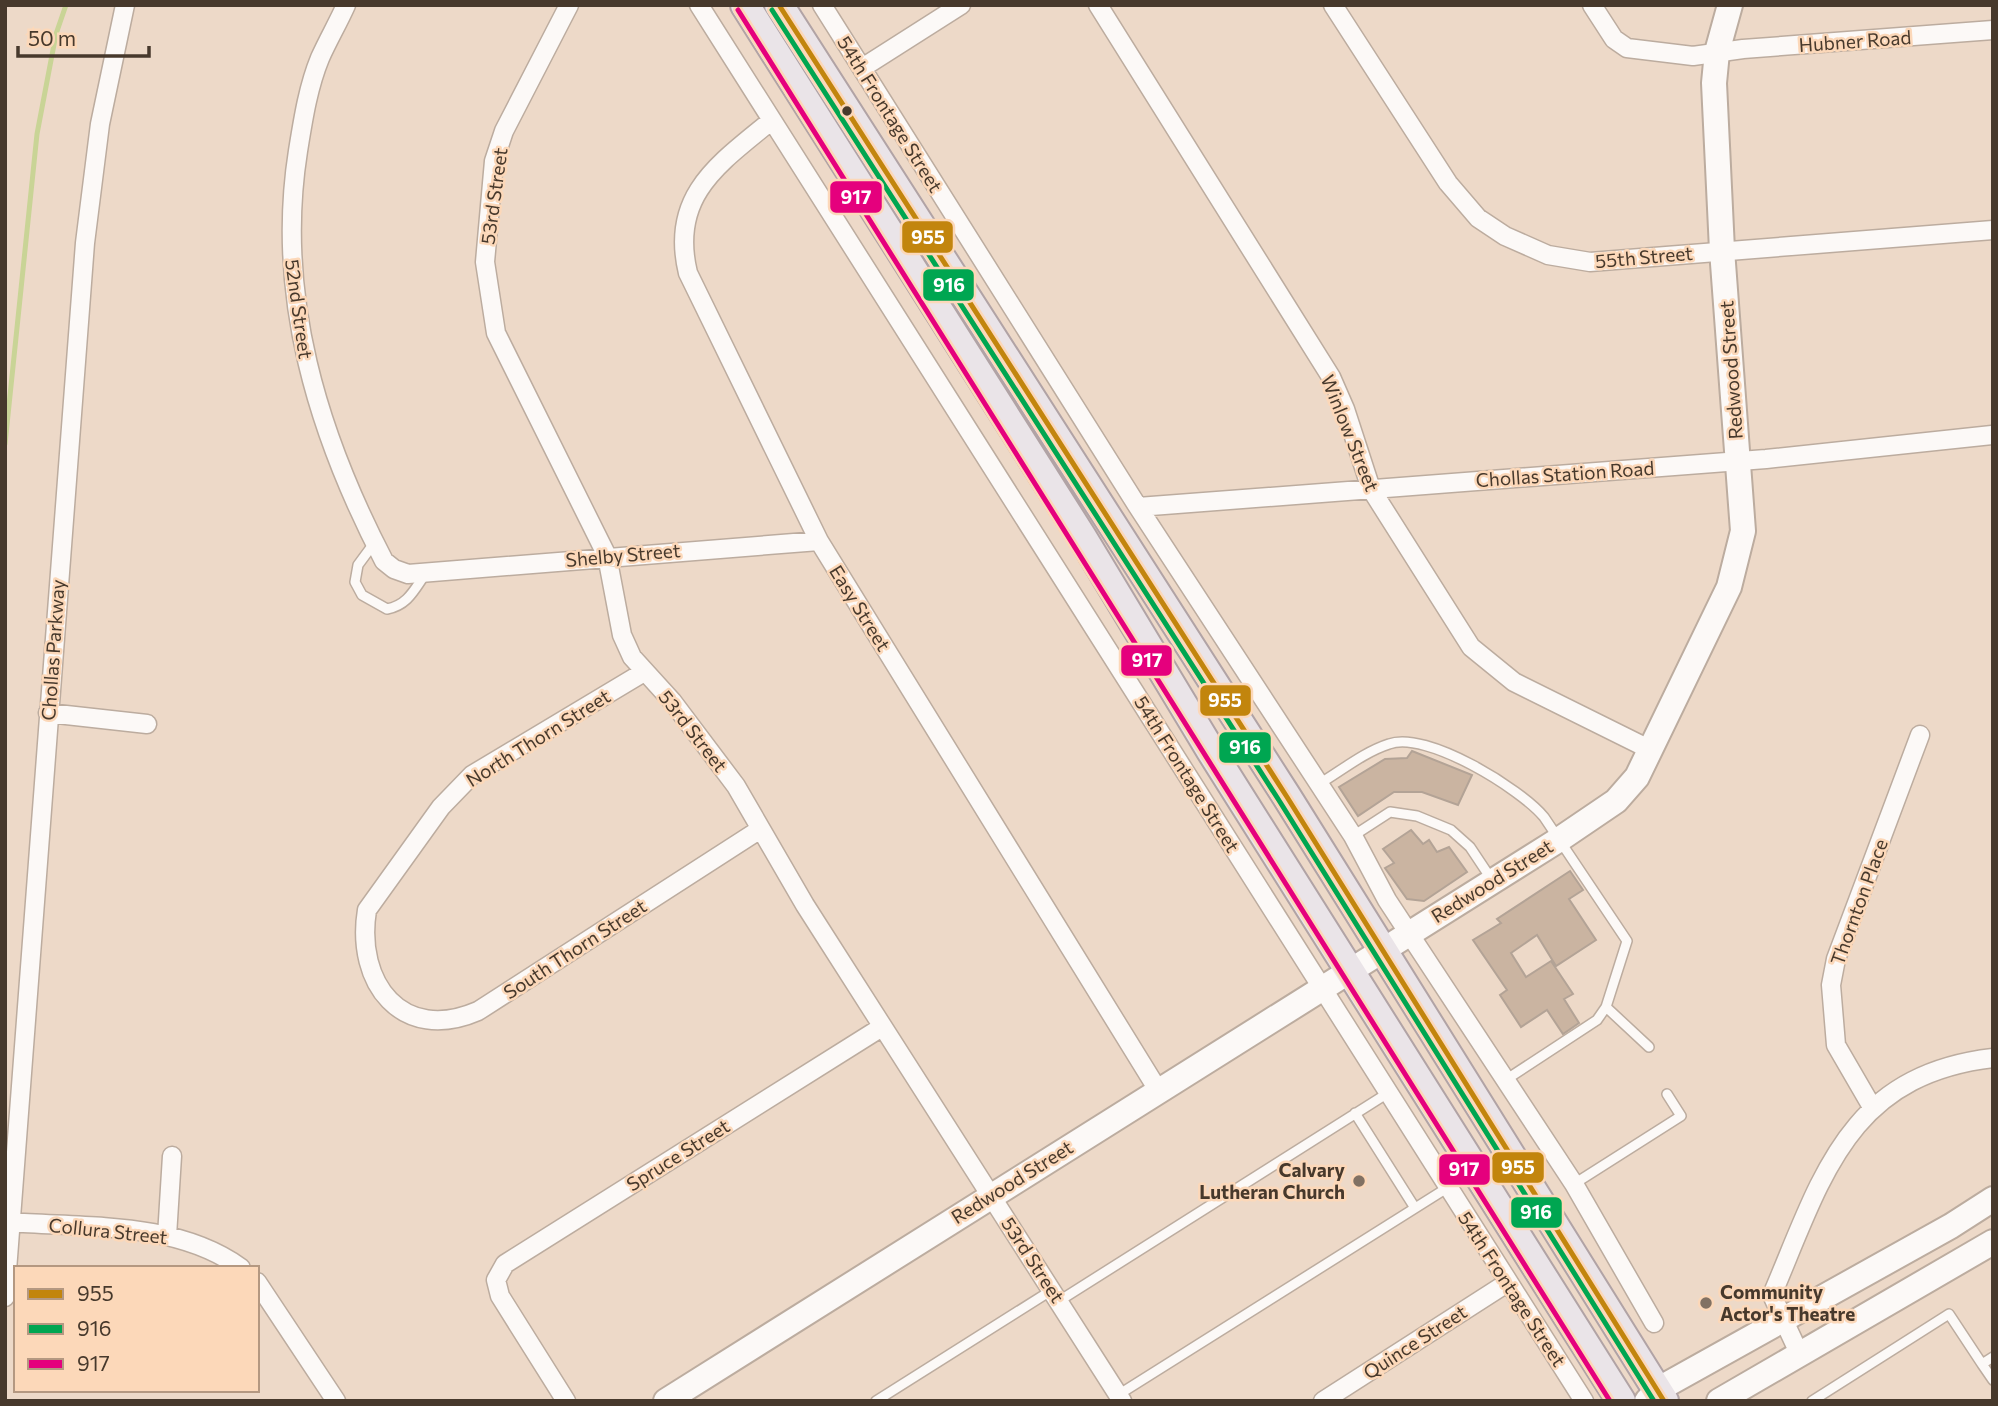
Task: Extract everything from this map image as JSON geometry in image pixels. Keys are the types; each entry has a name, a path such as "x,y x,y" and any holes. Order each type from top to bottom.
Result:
{"main road":[{"path":"745,5 1082,537 1211,751 1621,1401"},
{"path":"779,5 1382,948 1656,1397"}],"street":[{"name":"Chollas Parkway","path":"5,1297 85,243 100,124 125,5"},
{"name":"52nd Street","path":"346,5 320,59 301,132 292,207 293,282 302,345 318,406 375,542 384,561 394,569 408,574 426,572"},
{"name":"53rd Street","path":"569,5 504,131 494,161 485,262 496,333 607,556 622,635 632,657 672,701 736,786 759,830 882,1027 1120,1398"},
{"name":"54th Frontage Street","path":"699,5 1584,1401"},
{"name":"54th Frontage Street","path":"821,5 1138,507 1353,836 1387,901 1574,1184 1654,1323"},
{"path":"862,68 961,5"},
{"name":"Winlow Street","path":"1097,5 1331,377 1345,409 1371,489 1471,646 1514,682 1651,750"},
{"name":"55th Street","path":"1333,5 1448,183 1478,218 1505,236 1548,255 1590,262 1993,230"},
{"name":"Hubner Road","path":"1592,5 1614,39 1627,48 1693,56 1993,30"},
{"name":"Redwood Street","path":"666,1401 1382,948 1560,839 1616,801 1637,777 1729,587 1743,531 1722,250 1714,83 1717,52 1730,5"},
{"name":"Easy Street","path":"772,120 722,162 699,186 686,217 684,259 693,286 819,541 1158,1090"},
{"name":"Chollas Station Road","path":"1138,507 1737,462 1992,435"},
{"name":"Shelby Street","path":"426,572 819,541"},
{"name":"North Thorn Street","path":"383,995 366,956 364,928 367,910 441,807 472,775 645,672"},
{"path":"48,713 147,724"},
{"name":"Thornton Place","path":"1872,1107 1836,1045 1831,985 1836,959 1920,735"},
{"name":"South Thorn Street","path":"383,995 404,1011 430,1020 458,1020 478,1011 759,830"},
{"name":"Spruce Street","path":"566,1401 500,1297 496,1280 505,1264 882,1027"},
{"path":"1799,1353 1772,1295 1828,1165 1846,1136 1872,1107 1914,1080 1963,1062 1993,1058"},
{"path":"167,1236 172,1157"},
{"path":"1656,1397 1993,1199"},
{"name":"Collura Street","path":"10,1222 167,1236 212,1250 238,1266"},
{"path":"1718,1401 1993,1242"},
{"name":"Quince Street","path":"1323,1401 1507,1283"},
{"path":"259,1285 336,1401"}],"lane":[{"path":"375,542 358,565 355,582 362,595 387,610 407,602 426,572"},
{"path":"1319,784 1391,742 1426,745 1505,783 1534,805 1560,839 1627,941 1606,1007 1597,1020 1507,1079"},
{"path":"1353,836 1390,812 1417,816 1451,830 1470,847 1493,881"},
{"path":"1606,1007 1649,1047"},
{"path":"876,1401 1388,1093"},
{"path":"1574,1184 1681,1116 1667,1094"},
{"path":"1355,1113 1415,1208"},
{"path":"1120,1398 1447,1188"},
{"path":"1812,1401 1949,1314 1993,1380"},
{"path":"1982,1364 1993,1357"}],"building":[{"path":"1412,751 1472,775 1458,805 1422,792 1394,792 1358,816 1339,787 1385,759 1407,758"},
{"path":"1411,830 1423,844 1429,840 1437,852 1449,847 1467,872 1424,901 1407,899 1385,868 1394,863 1383,849"},
{"path":"1570,871 1583,890 1569,899 1596,940 1556,966 1537,935 1511,953 1526,977 1551,961 1573,994 1564,999 1579,1023 1563,1034 1547,1010 1521,1027 1500,995 1507,990 1473,940 1501,923 1497,919"}],"waterway":[{"path":"5,444 37,134 56,34 66,5"}],"transit line":[{"name":"955","path":"779,5 1287,797 1664,1401"},
{"name":"917","path":"738,10 1610,1401"},
{"name":"916","path":"772,10 1280,802 1654,1401"}],"place":[{"name":"Calvary Lutheran Church","path":"1359,1181"},
{"name":"Community Actor's Theatre","path":"1706,1303"}]}
